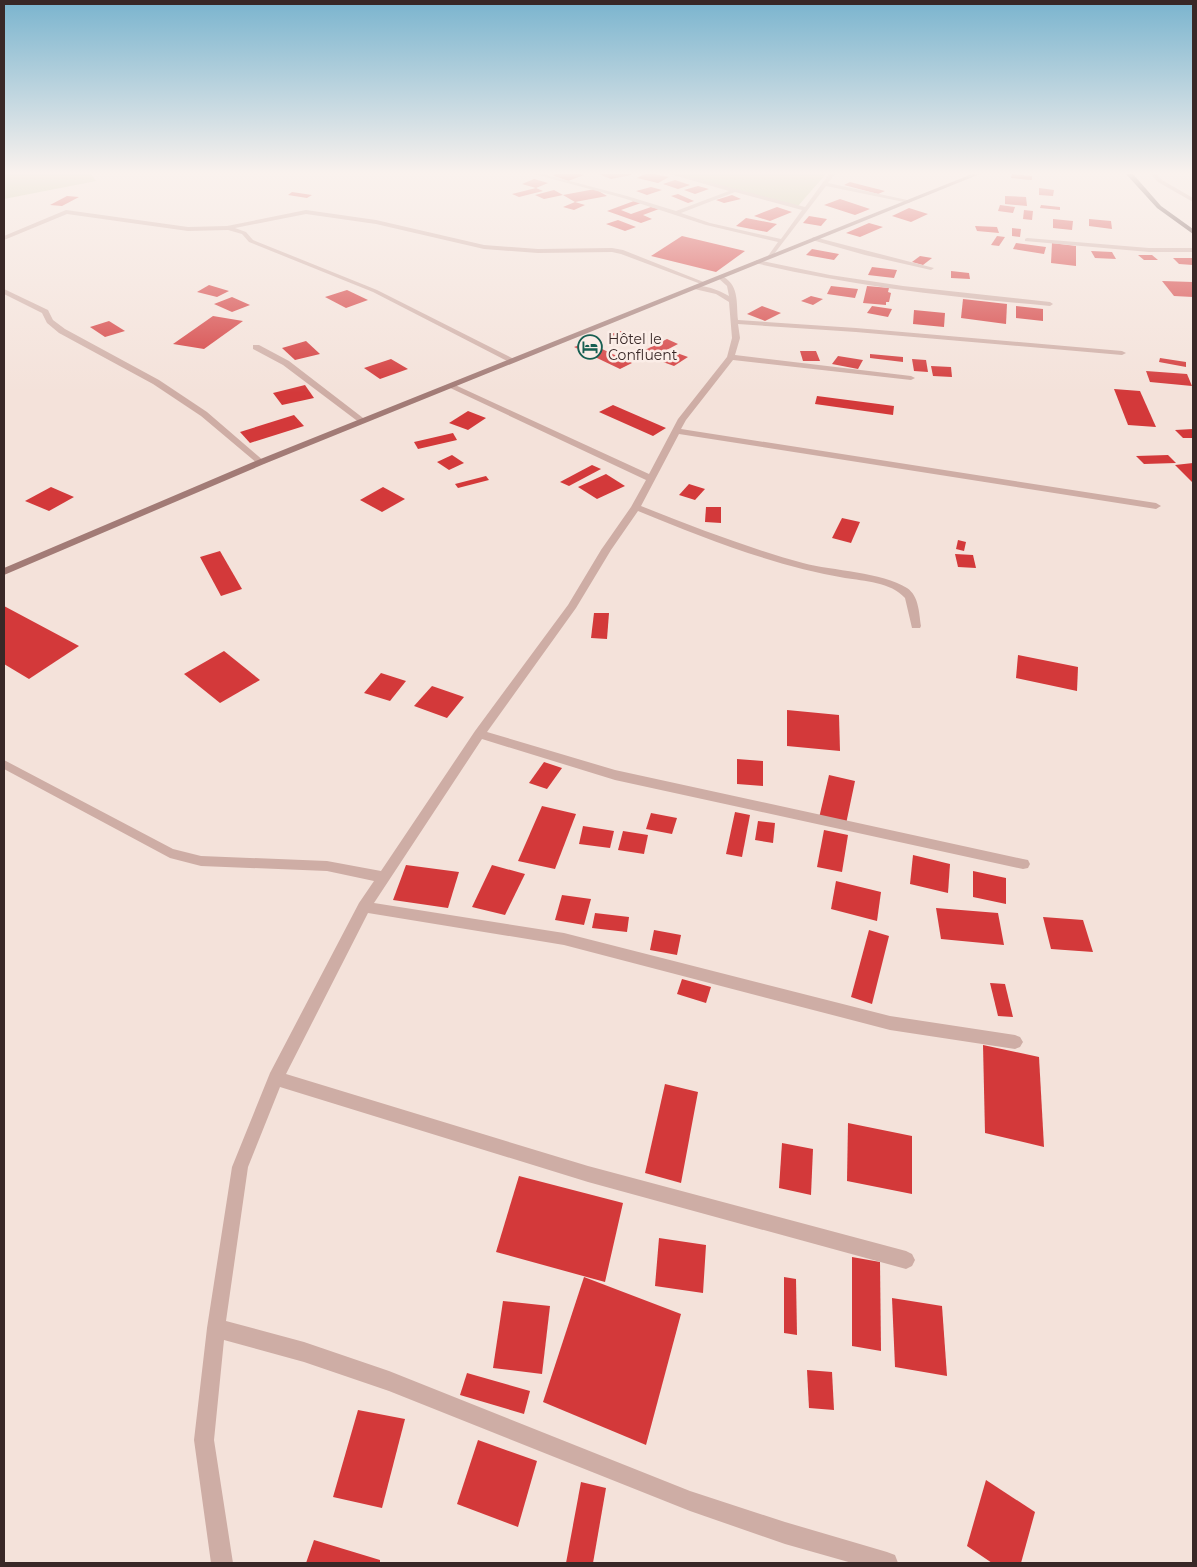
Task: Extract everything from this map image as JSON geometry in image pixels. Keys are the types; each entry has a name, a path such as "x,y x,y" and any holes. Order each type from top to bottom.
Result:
{"street":[{"path":"266,247 376,291 511,361"},
{"path":"486,247 538,251 612,250 623,252 703,283"},
{"path":"771,256 778,247"},
{"path":"4,572 261,462 793,247"},
{"path":"843,247 931,268"},
{"path":"1114,247 1149,250 1193,250"},
{"path":"758,262 806,273 877,284 1050,304"},
{"path":"222,1563 204,1440 216,1328 240,1167 276,1078 364,907 479,734 572,606 606,550 636,507 690,408 713,382 731,357 736,338 736,322 732,301 734,291 720,277"},
{"path":"691,288 724,294 732,301"},
{"path":"4,291 45,312 50,321 62,331 164,388 204,414 261,462"},
{"path":"736,322 856,330 1122,353"},
{"path":"256,347 286,362 363,421"},
{"path":"731,357 911,378"},
{"path":"450,386 652,479"},
{"path":"677,431 1156,506"},
{"path":"636,507 690,530 756,552 824,571 889,584 904,591 911,598 916,626"},
{"path":"479,734 615,775 1023,864"},
{"path":"4,764 170,853 201,861 327,866 383,877"},
{"path":"364,907 564,938 890,1023 1015,1042"},
{"path":"276,1078 588,1174 906,1260"},
{"path":"216,1328 304,1352 389,1381 690,1501 785,1533 887,1563"}],"building":[{"path":"665,247 729,247 745,251 716,272 651,256"},
{"path":"1014,247 1046,247 1044,254 1013,249"},
{"path":"1052,247 1076,247 1076,266 1051,263"},
{"path":"812,249 839,254 834,260 806,255"},
{"path":"1091,251 1112,252 1116,259 1095,258"},
{"path":"1138,255 1152,255 1158,260 1144,260"},
{"path":"920,256 932,258 923,265 912,262"},
{"path":"1173,258 1193,258 1193,265 1179,264"},
{"path":"872,267 897,270 894,278 868,275"},
{"path":"951,271 969,273 970,279 951,278"},
{"path":"1162,281 1193,282 1193,297 1174,296"},
{"path":"209,285 229,291 217,297 197,292"},
{"path":"831,286 858,289 855,298 827,294"},
{"path":"867,286 889,288 888,292 891,293 889,302 886,302 886,305 863,303"},
{"path":"347,290 368,300 346,308 325,297"},
{"path":"811,296 823,299 813,305 801,301"},
{"path":"232,297 250,305 232,312 214,304"},
{"path":"963,299 1007,304 1006,324 961,318"},
{"path":"762,306 781,313 765,321 747,314"},
{"path":"872,306 892,309 888,317 867,313"},
{"path":"1016,306 1043,309 1043,321 1016,318"},
{"path":"914,310 945,313 944,327 913,324"},
{"path":"213,316 243,321 204,349 173,344"},
{"path":"109,321 125,331 105,337 90,327"},
{"path":"621,331 629,336 616,340 607,335"},
{"path":"667,339 678,344 657,355 645,350"},
{"path":"306,341 320,354 295,360 282,348"},
{"path":"587,342 632,363 620,369 574,347"},
{"path":"800,351 816,351 820,361 803,361"},
{"path":"677,353 688,357 674,366 663,362"},
{"path":"870,354 903,357 903,362 870,358"},
{"path":"838,356 863,360 858,369 832,364"},
{"path":"1160,358 1186,362 1186,367 1159,362"},
{"path":"391,359 408,369 380,379 364,368"},
{"path":"912,359 926,360 928,372 914,371"},
{"path":"931,366 951,367 952,377 933,376"},
{"path":"1146,371 1187,374 1192,386 1150,382"},
{"path":"305,385 314,398 282,405 273,393"},
{"path":"1114,389 1140,391 1156,427 1128,425"},
{"path":"817,396 894,406 893,415 815,404"},
{"path":"613,405 666,428 653,436 599,412"},
{"path":"468,411 486,418 468,430 449,423"},
{"path":"294,415 304,426 250,443 240,432"},
{"path":"1193,429 1193,438 1183,438 1175,430"},
{"path":"453,433 457,440 418,449 414,442"},
{"path":"452,455 464,463 449,470 437,462"},
{"path":"1168,455 1176,463 1144,464 1136,456"},
{"path":"1193,463 1193,483 1175,465"},
{"path":"592,465 601,469 569,486 560,482"},
{"path":"606,474 625,486 597,499 578,487"},
{"path":"486,476 489,480 458,488 455,484"},
{"path":"689,484 705,489 695,500 679,495"},
{"path":"51,487 74,497 49,511 25,501"},
{"path":"383,487 405,499 382,512 360,500"},
{"path":"706,507 721,507 721,523 705,522"},
{"path":"842,518 860,522 851,543 832,538"},
{"path":"958,540 966,542 964,551 956,549"},
{"path":"220,551 242,589 221,596 200,557"},
{"path":"955,554 973,555 976,568 958,567"},
{"path":"4,606 79,646 29,679 4,664"},
{"path":"594,613 609,613 607,639 591,638"},
{"path":"224,651 260,680 220,703 184,674"},
{"path":"1018,655 1078,667 1077,691 1016,678"},
{"path":"381,673 406,681 390,701 364,693"},
{"path":"432,686 464,697 447,718 414,706"},
{"path":"787,710 839,715 840,751 787,746"},
{"path":"737,759 763,761 763,786 737,784"},
{"path":"544,762 562,768 547,789 529,783"},
{"path":"829,775 855,781 846,824 819,818"},
{"path":"542,806 576,814 555,869 518,861"},
{"path":"735,812 750,815 742,857 726,854"},
{"path":"651,813 677,818 672,834 646,829"},
{"path":"758,821 775,823 773,843 755,840"},
{"path":"583,826 614,831 610,848 579,844"},
{"path":"824,830 848,835 842,872 817,867"},
{"path":"623,831 648,835 644,854 618,850"},
{"path":"913,855 950,864 948,893 910,884"},
{"path":"406,865 459,872 448,908 393,900"},
{"path":"492,865 525,874 505,915 472,907"},
{"path":"973,871 1006,878 1006,904 973,897"},
{"path":"836,881 881,892 877,921 831,909"},
{"path":"562,895 591,899 584,925 555,920"},
{"path":"936,908 998,913 1004,945 941,939"},
{"path":"595,913 629,917 627,932 592,928"},
{"path":"1043,917 1083,920 1093,952 1051,949"},
{"path":"654,930 681,935 677,955 650,950"},
{"path":"869,930 889,936 872,1004 851,997"},
{"path":"682,979 711,987 706,1003 677,994"},
{"path":"990,983 1005,984 1013,1017 998,1016"},
{"path":"983,1045 1039,1057 1044,1147 985,1133"},
{"path":"665,1084 698,1092 681,1183 645,1173"},
{"path":"848,1123 912,1136 912,1194 847,1181"},
{"path":"782,1143 813,1149 811,1195 779,1188"},
{"path":"519,1176 623,1203 605,1282 496,1252"},
{"path":"659,1238 706,1245 703,1293 655,1286"},
{"path":"852,1257 880,1262 881,1351 852,1346"},
{"path":"584,1277 681,1314 646,1445 543,1402"},
{"path":"784,1277 796,1279 797,1335 784,1333"},
{"path":"892,1298 942,1306 947,1376 895,1367"},
{"path":"503,1301 550,1306 542,1374 493,1368"},
{"path":"807,1370 832,1372 834,1410 809,1408"},
{"path":"467,1373 530,1391 524,1414 460,1395"},
{"path":"358,1410 405,1419 382,1508 333,1497"},
{"path":"478,1440 537,1461 518,1527 457,1504"},
{"path":"986,1480 1035,1512 1021,1563 992,1563 967,1546"},
{"path":"581,1482 606,1488 593,1563 566,1563"},
{"path":"314,1540 380,1560 380,1563 306,1563"}],"place":[{"name":"Hôtel le Confluent","path":"590,347"}]}
